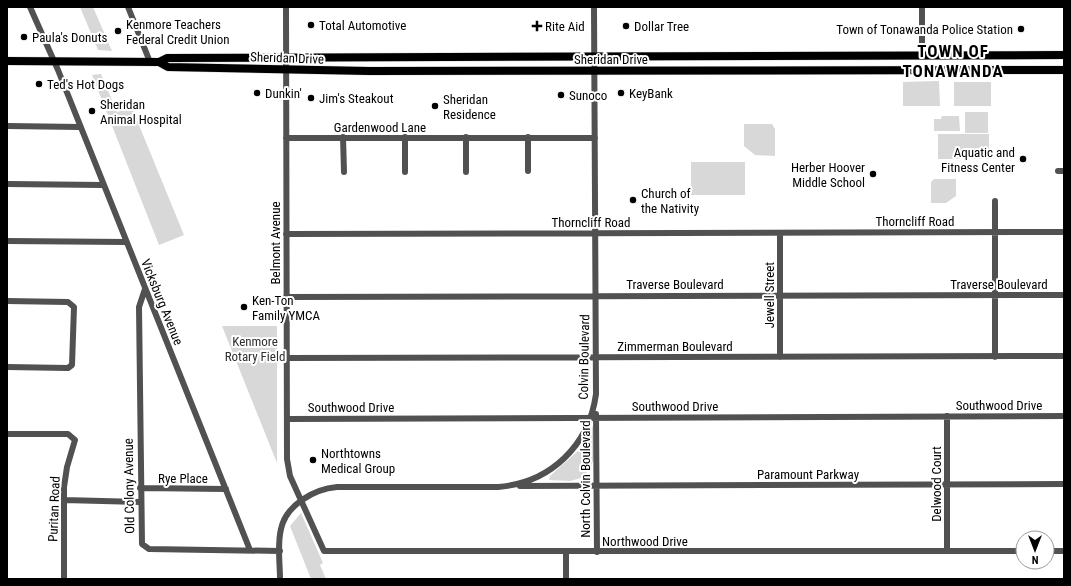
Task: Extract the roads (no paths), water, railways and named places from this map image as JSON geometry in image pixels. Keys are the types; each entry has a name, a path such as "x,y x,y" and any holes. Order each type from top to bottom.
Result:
{"main road":[{"path":"1017,55 1018,70"},
{"name":"Sheridan Drive","path":"7,60 154,62 167,58 1064,55"},
{"path":"441,56 441,71"},
{"path":"799,56 799,71"},
{"path":"882,56 883,71"},
{"name":"Sheridan Drive","path":"154,62 168,67 285,70 1064,70"}],"street":[{"name":"Vicksburg Avenue","path":"30,7 80,127 250,550"},
{"path":"128,7 154,62"},
{"name":"Belmont Avenue","path":"286,7 285,70 288,470 302,499"},
{"name":"Colvin Boulevard","path":"594,7 596,233 596,357 594,407"},
{"path":"922,7 922,56"},
{"path":"7,126 80,127"},
{"path":"405,137 405,172"},
{"path":"466,137 466,172"},
{"path":"528,137 528,172"},
{"name":"Gardenwood Lane","path":"286,138 595,138"},
{"path":"343,138 344,172"},
{"path":"7,184 103,185"},
{"path":"995,201 995,357"},
{"name":"Thorncliff Road","path":"286,234 1064,232"},
{"name":"Jewell Street","path":"780,233 780,357"},
{"path":"7,241 126,242"},
{"name":"Old Colony Avenue","path":"145,289 139,308 140,542 146,548 280,551"},
{"name":"Traverse Boulevard","path":"286,296 1064,295"},
{"path":"7,301 68,302 74,307 72,365 68,368 7,367"},
{"name":"Zimmerman Boulevard","path":"287,358 1064,356"},
{"name":"North Colvin Boulevard","path":"594,407 597,486 597,552"},
{"name":"Delwood Court","path":"947,416 947,551"},
{"name":"Southwood Drive","path":"287,419 1064,416"},
{"name":"Colvin Boulevard","path":"280,579 280,533 282,523 302,499 318,491 337,487 508,486 521,484 545,474 562,462 584,434 594,417"},
{"name":"Puritan Road","path":"7,434 68,434 74,438 75,443 66,475 64,500 64,579"},
{"path":"545,474 546,480 551,486"},
{"name":"Paramount Parkway","path":"508,486 1064,484"},
{"name":"Rye Place","path":"140,488 226,489"},
{"name":"Northwood Drive","path":"302,499 321,548 326,552 1015,551"},
{"path":"64,500 140,502"},
{"path":"566,552 566,579"}],"place":[{"name":"Total Automotive","path":"311,25"},
{"name":"Rite Aid","path":"537,26"},
{"name":"Dollar Tree","path":"626,26"},
{"name":"Town of Tonawanda Police Station","path":"1021,29"},
{"name":"Kenmore Teachers Federal Credit Union","path":"118,31"},
{"name":"Paula's Donuts","path":"24,37"},
{"name":"Ted's Hot Dogs","path":"39,84"},
{"name":"Dunkin'","path":"257,93"},
{"name":"KeyBank","path":"621,93"},
{"name":"Sunoco","path":"561,95"},
{"name":"Jim's Steakout","path":"311,98"},
{"name":"Sheridan Residence","path":"435,106"},
{"name":"Sheridan Animal Hospital","path":"92,111"},
{"name":"Aquatic and Fitness Center","path":"1023,159"},
{"name":"Herber Hoover Middle School","path":"873,174"},
{"name":"Church of the Nativity","path":"633,200"},
{"name":"Ken-Ton Family YMCA","path":"244,307"},
{"name":"Northtowns Medical Group","path":"313,460"}],"district":[{"name":"TOWN OF TONAWANDA","path":"953,61"}],"park label":[{"name":"Kenmore Rotary Field","path":"255,348"}]}
